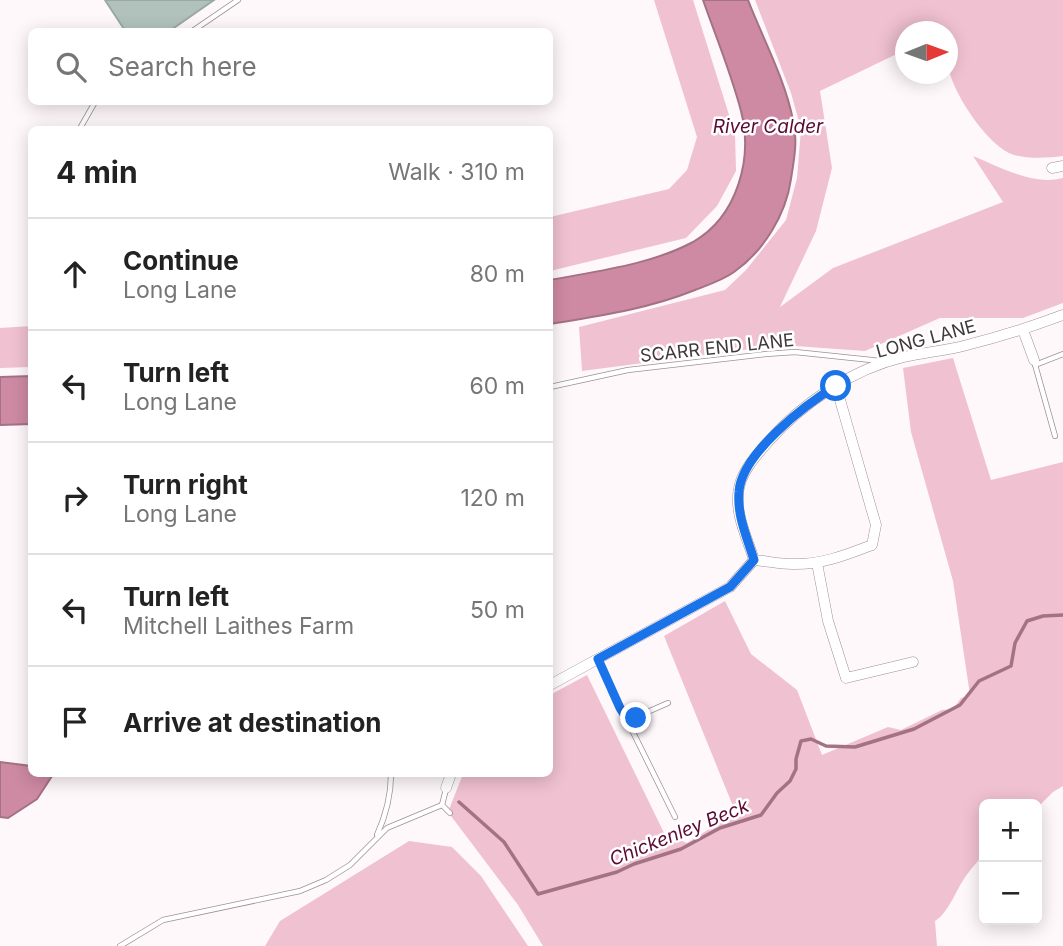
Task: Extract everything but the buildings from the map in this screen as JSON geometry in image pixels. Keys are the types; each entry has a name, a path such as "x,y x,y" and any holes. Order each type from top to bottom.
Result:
{"street":[{"name":"LONG LANE","path":"754,560 739,511 739,488 745,472 777,431 818,397 888,362 965,346 1023,330 1063,315"},
{"path":"1023,330 1034,362"},
{"path":"553,683 730,587 754,560 791,564 817,563 872,545 876,526 836,386"},
{"path":"817,563 828,621 846,678 913,662"},
{"path":"446,788 450,777"}],"lane":[{"path":"197,28 238,0"},
{"path":"81,126 93,105"},
{"name":"SCARR END LANE","path":"553,386 628,370 766,354 795,352 888,362"},
{"path":"1055,436 1034,362 1063,354"},
{"path":"598,659 675,817"},
{"path":"624,714 636,718 668,703"},
{"path":"373,842 385,818 391,792 391,777"},
{"path":"442,805 446,788"},
{"path":"120,946 163,920 300,891 326,880 350,865 396,822 408,820 442,805"},
{"path":"442,805 450,813"}],"shaded area":[{"path":"654,0 693,0 735,134 736,171 717,206 686,238 553,270 553,216 669,189 687,170 697,137"},
{"path":"755,0 1063,0 1063,156 1038,158 1014,155 1004,150 982,130 963,103 954,84 958,84 958,21 895,21 895,55 820,91 832,168 816,231 780,307 833,268 1003,202 973,156 1028,177 1052,180 1063,178 1063,303 1023,318 940,318 865,351 781,345 582,371 579,327 725,290 746,270 786,220 797,178 801,129 791,93"},
{"path":"28,326 28,367 0,368 0,328"},
{"path":"953,358 991,480 1063,462 1063,786 1042,803 1042,799 979,799 979,859 945,912 935,921 937,946 543,946 518,905 448,812 462,777 553,777 553,693 587,675 669,843 680,840 687,843 722,821 737,816 664,636 725,601 751,654 797,690 822,755 888,727 901,730 942,710 953,709 961,698 970,695 953,581 911,432 903,368"},
{"path":"409,841 452,847 481,876 528,946 265,946 280,921"}],"water":[{"name":"River Calder","path":"703,0 748,0 785,89 794,127 793,164 784,205 764,243 734,272 677,297 605,315 553,324 553,279 623,266 676,250 708,231 721,217 738,184 745,148 741,111"},
{"path":"28,376 28,424 0,425 0,377"},
{"path":"0,762 28,766 28,777 51,777 37,799 8,818 0,817"}],"waterway":[{"name":"Chickenley Beck","path":"459,802 504,842 538,894 617,872 681,849 720,828 761,815 777,793 790,781 796,769 801,741 811,739 826,746 855,747 914,729 960,705 979,681 1011,666 1015,643 1027,621 1043,616 1063,615"}],"route":[{"path":"636,718 624,714 620,708 598,659 730,587 754,560 739,511 739,488 745,472 777,431 818,397 836,386"}]}
